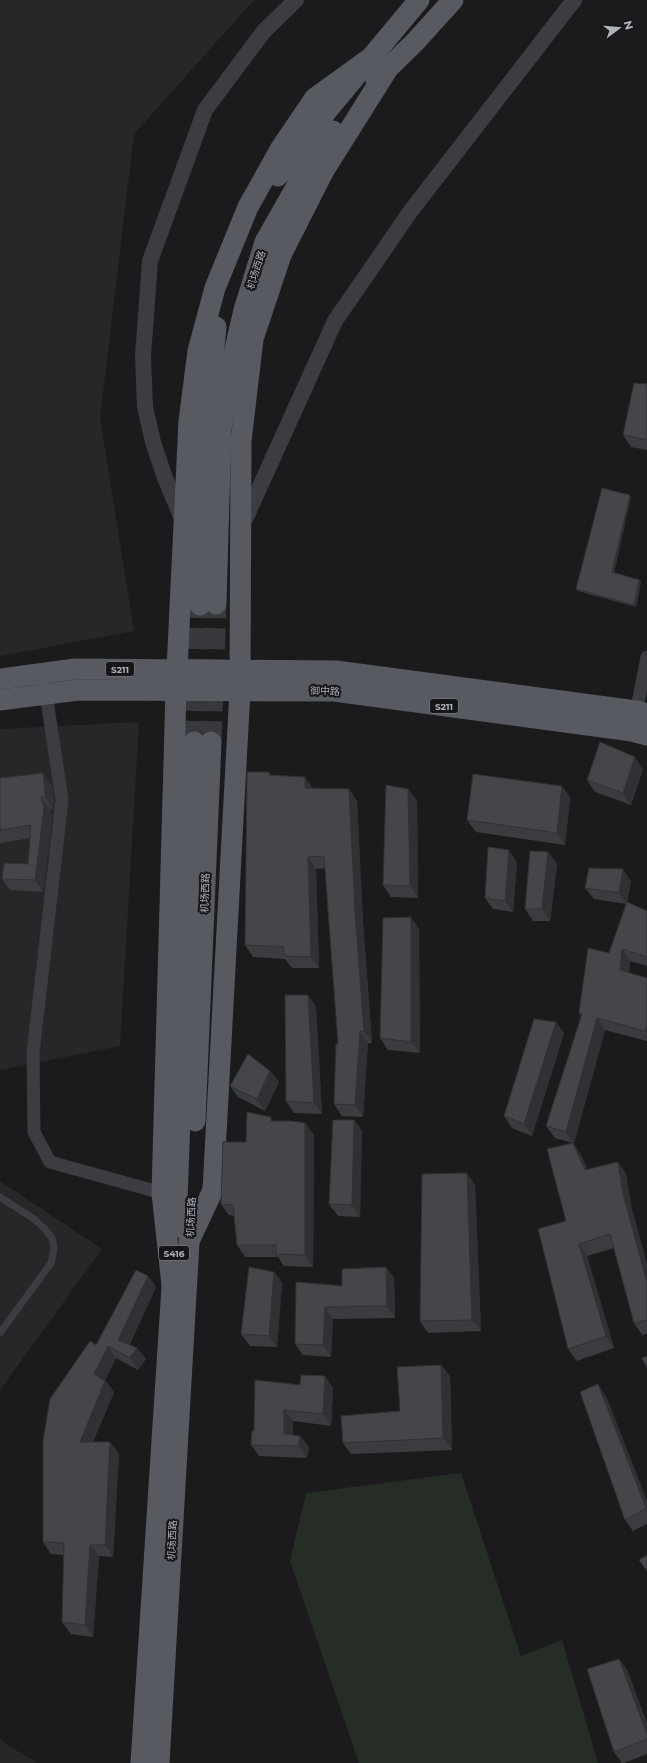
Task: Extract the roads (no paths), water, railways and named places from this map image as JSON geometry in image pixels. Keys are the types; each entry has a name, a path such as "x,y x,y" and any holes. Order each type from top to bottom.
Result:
{"main road":[{"path":"172,1286 162,1193 176,690 190,421 198,351 215,288 248,207 290,135 315,98 369,59 419,0"},
{"name":"机场西路","path":"369,59 325,113 276,179 237,262 215,330 203,457 208,604 221,429 232,362 244,310 266,242 302,177 348,108 415,42 453,0"},
{"path":"190,1239 214,1190 240,680 241,441 253,339 281,255 323,172 387,70"},
{"name":"御中路","path":"0,700 75,669 177,670 240,680 334,691 639,733"},
{"name":"御中路","path":"0,679 44,683 78,690 176,690 240,680 336,670 642,712"},
{"name":"机场西路","path":"158,1763 190,1239 203,742 172,1286"},
{"name":"S416","path":"141,1763 172,1286"}],"street":[{"path":"184,524 165,478 153,442 145,407 143,356 150,261 205,110 264,31 296,0"},
{"path":"241,530 335,321 410,212 574,0"},
{"path":"639,733 647,657"},
{"path":"44,683 62,800 33,1053 34,1132 50,1162 162,1193"}],"lane":[{"path":"0,1197 34,1219 45,1229 52,1238 54,1249 51,1263 0,1333"}],"tunnel":[{"path":"211,742 216,604"},
{"path":"194,742 200,605"}]}
